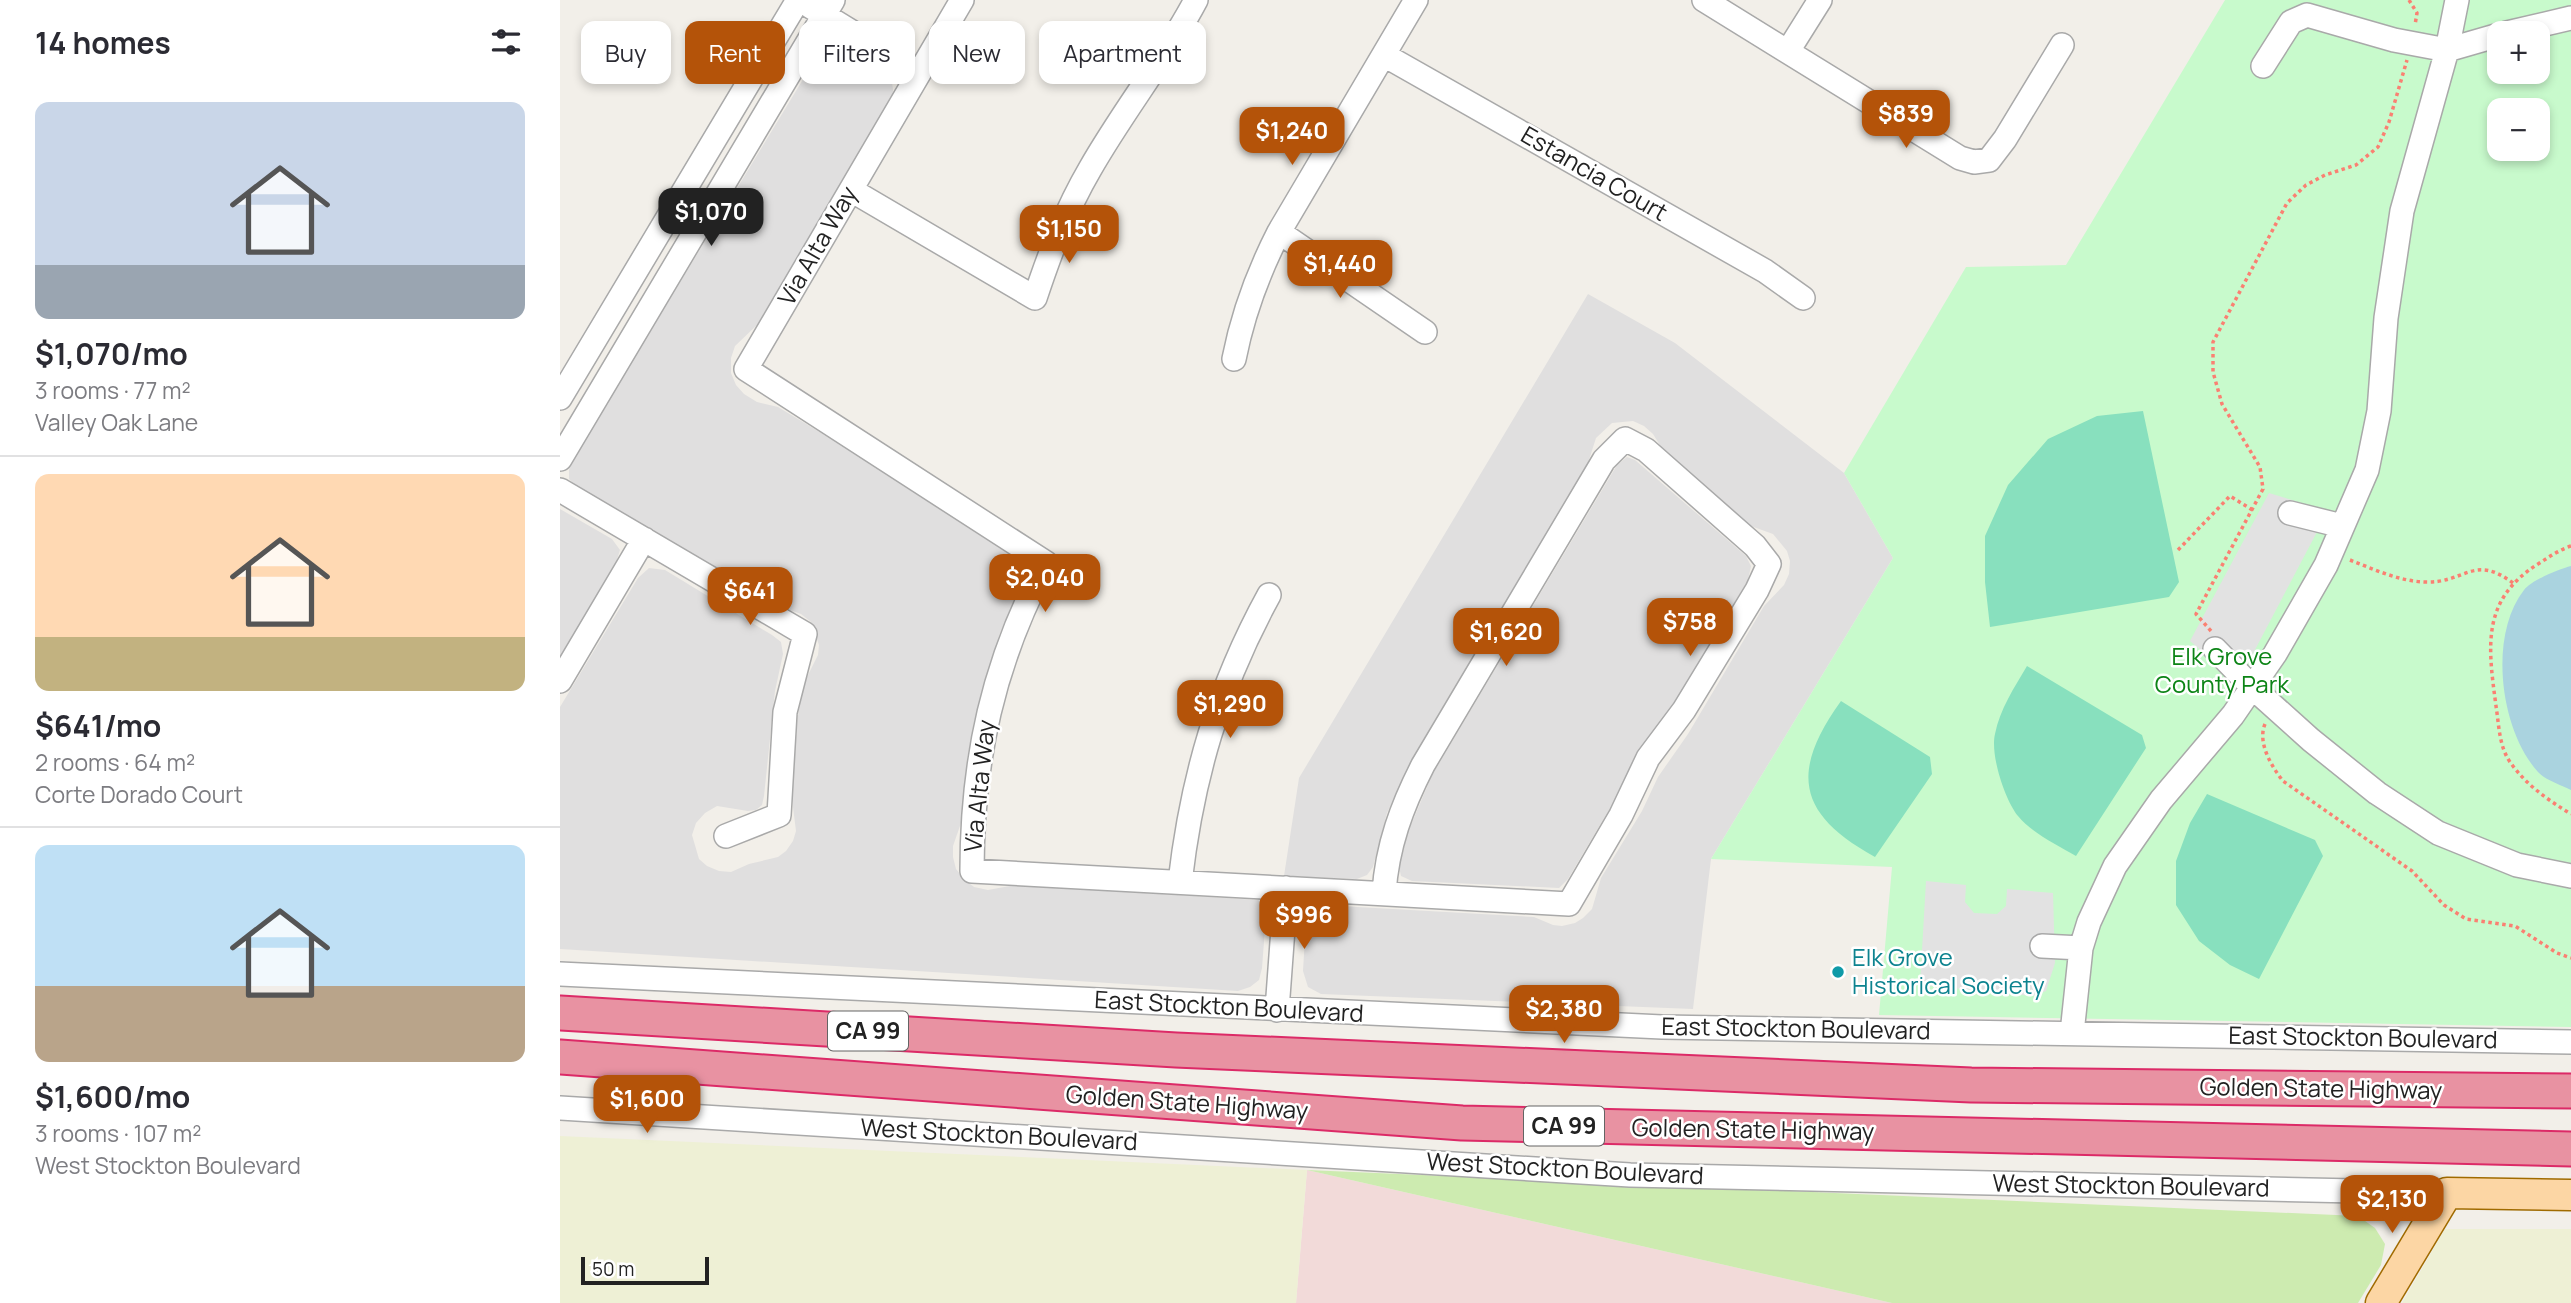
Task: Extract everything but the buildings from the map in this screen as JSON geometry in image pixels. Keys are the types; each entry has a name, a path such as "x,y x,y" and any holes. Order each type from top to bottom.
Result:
{"highway":[{"name":"Golden State Highway","path":"560,1013 1176,1050 1971,1085 2571,1091"},
{"name":"Golden State Highway","path":"560,1057 1462,1124 2571,1149"}],"main road":[{"name":"West Stockton Boulevard","path":"2447,1193 2571,1195"},
{"path":"2381,1303 2447,1193"}],"street":[{"path":"560,398 798,0 828,7 919,73"},
{"name":"Via Alta Way","path":"962,0 746,369 1046,563 1015,628 989,706 975,787 972,870 1569,904 1621,815 1648,758 1684,710 1766,575 1769,564 1755,545 1646,450 1625,439 1604,460 1423,765 1407,796 1390,846 1384,893"},
{"path":"850,190 1035,298 1050,252 1088,171 1196,0"},
{"path":"1234,359 1248,301 1279,232 1416,0"},
{"path":"1704,0 1960,158 1974,162 1989,160 2006,139 2062,45"},
{"path":"1788,51 1819,0"},
{"path":"2072,1033 2081,948 2089,922 2115,866 2161,800 2233,715 2275,654 2331,553 2367,470 2379,411 2386,318 2402,211 2447,50 2457,0"},
{"path":"560,459 828,7"},
{"path":"2263,66 2291,22 2307,15 2412,44 2447,50 2487,39"},
{"path":"2550,23 2571,18"},
{"name":"Estancia Court","path":"1384,55 1765,271 1803,298"},
{"path":"1279,232 1425,332"},
{"path":"560,490 805,634 785,712 779,815 726,836"},
{"path":"2290,513 2342,526"},
{"path":"560,681 644,539"},
{"path":"1180,882 1186,829 1208,737 1242,648 1269,595"},
{"path":"2214,640 2252,687 2377,793 2438,833 2517,865 2571,876"},
{"path":"1277,1010 1286,888"},
{"path":"2042,946 2081,948"},
{"name":"East Stockton Boulevard","path":"560,974 1662,1027 2571,1042"},
{"name":"West Stockton Boulevard","path":"560,1108 1630,1175 2447,1193"}],"path":[{"path":"2214,640 2196,614 2254,511 2263,489 2260,467 2222,404 2213,372 2213,342 2287,203 2306,185 2325,175 2356,165 2378,146 2389,122 2412,44 2417,13 2409,0"},
{"path":"2178,550 2230,496 2254,511"},
{"path":"2571,546 2560,550 2513,583 2500,601 2491,631 2492,677 2502,744 2510,762 2539,794 2571,814"},
{"path":"2331,553 2388,575 2424,582 2448,580 2479,568 2497,571 2513,583"},
{"path":"2273,706 2262,732 2270,764 2283,781 2412,872 2444,905 2466,919 2515,926 2557,953 2571,958"}],"shaded area":[{"path":"800,84 892,84 892,100 757,325 735,346 731,358 731,373 744,394 757,402 778,407 1019,552 1025,559 1028,569 1026,577 1000,633 974,722 967,759 961,823 953,846 956,869 964,879 974,887 988,890 1015,885 1258,900 1264,905 1266,915 1259,980 1238,991 560,949 560,707 638,578 649,568 665,570 781,642 783,654 775,691 762,805 756,810 748,811 717,806 705,813 696,823 692,835 699,859 719,871 731,872 749,864 778,857 793,841 796,831 792,799 797,722 803,685 818,655 819,645 811,622 801,614 770,603 576,486 569,479 571,462"},
{"path":"1588,294 1675,343 1844,473 1893,558 1711,859 1693,1009 1321,994 1308,987 1303,971 1306,920 1311,911 1322,905 1534,917 1562,926 1583,918 1592,909 1601,878 1642,811 1658,777 1688,734 1764,606 1784,585 1789,574 1790,561 1787,551 1773,534 1751,526 1666,455 1653,434 1644,426 1633,421 1612,423 1596,438 1587,466 1414,755 1387,813 1373,867 1367,875 1357,879 1284,876 1299,778"},
{"path":"1627,457 1635,460 1746,556 1751,566 1748,580 1666,717 1637,755 1613,803 1568,879 1559,888 1412,881 1401,876 1399,867 1408,832 1432,775 1617,465"},
{"path":"2269,493 2328,511 2247,665 2233,678 2190,641"},
{"path":"560,509 612,539 620,550 615,566 560,657"},
{"path":"1926,881 1966,885 1965,902 1974,913 1997,914 2006,906 2007,889 2053,893 2055,963 2046,991 2033,996 1920,985"},
{"path":"1307,1170 1892,1303 1296,1303"}],"green space":[{"name":"Elk Grove County Park","path":"2225,0 2571,0 2571,1027 1879,1015 1892,867 1711,859 1893,558 1844,473 1966,267 2066,265"},
{"path":"2143,411 2179,582 2169,597 1990,627 1985,582 1985,536 2008,485 2048,439 2097,416"},
{"path":"2027,666 2142,735 2146,748 2076,856 2037,833 2018,816 2000,777 1994,743 1997,725"},
{"path":"1841,701 1930,757 1932,774 1875,857 1849,841 1830,824 1817,807 1810,790 1809,770 1814,749"},
{"path":"2207,794 2315,840 2323,856 2259,979 2230,965 2199,941 2176,905 2176,861 2190,823"},
{"path":"560,1136 1307,1170 1296,1303 560,1303"},
{"path":"1307,1170 2358,1216 2375,1228 2385,1244 2381,1265 2358,1303 1892,1303"},
{"path":"2445,1229 2571,1229 2571,1303 2402,1303"}],"water":[{"path":"2571,566 2571,790 2541,775 2525,754 2507,708 2503,657 2506,632 2513,609 2524,590 2539,579"}],"place":[{"name":"Elk Grove Historical Society","path":"1838,972"}]}
